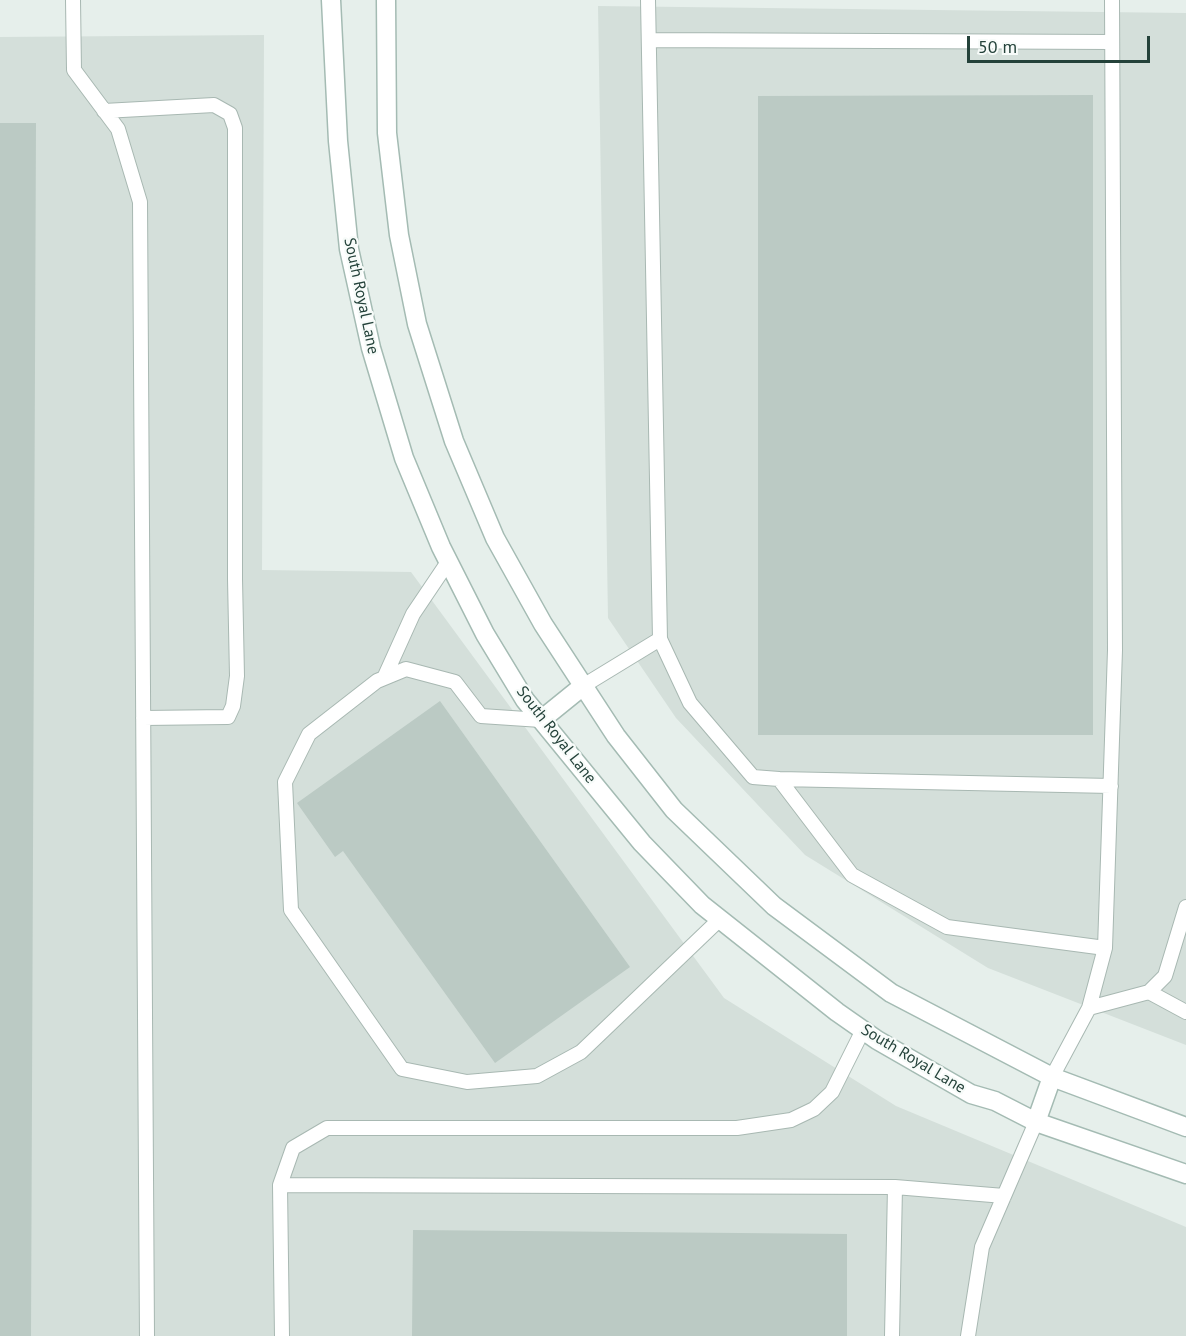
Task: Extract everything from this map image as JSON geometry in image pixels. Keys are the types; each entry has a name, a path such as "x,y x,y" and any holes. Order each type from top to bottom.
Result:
{"main road":[{"name":"South Royal Lane","path":"331,0 338,141 349,249 371,348 404,458 448,562 485,634 525,700 642,843 702,905 863,1030 970,1094 995,1101 1036,1122 1186,1174"},
{"path":"386,0 387,133 399,235 417,324 454,441 495,538 543,624 616,736 674,810 774,906 891,993 1052,1077 1186,1127"},
{"path":"541,720 583,686"},
{"path":"1036,1122 1052,1077"}],"lane":[{"path":"73,0 74,70 118,129 140,202 147,1336"},
{"path":"648,0 660,639 690,704 753,777 1111,786"},
{"path":"1052,1077 1089,1008 1105,948 1115,650 1112,0"},
{"path":"649,40 1112,42"},
{"path":"104,111 214,105 230,114 235,128 237,676 233,706 228,717 143,718"},
{"path":"385,676 412,614 448,562"},
{"path":"583,686 660,639"},
{"path":"541,720 481,716 456,682 406,669 385,676 309,734 285,782 291,910 402,1069 467,1082 537,1076 581,1052 720,919"},
{"path":"779,779 852,874 947,927 1105,948"},
{"path":"1089,1008 1149,992 1165,976 1186,907"},
{"path":"1149,992 1186,1012"},
{"path":"282,1336 280,1185 292,1148 327,1128 737,1128 791,1120 814,1109 832,1092 863,1030"},
{"path":"968,1336 982,1247 1036,1122"},
{"path":"280,1185 895,1188 1004,1196"},
{"path":"892,1336 895,1188"}],"shaded area":[{"path":"598,6 1186,13 1186,1045 988,968 805,855 676,718 608,618"},
{"path":"264,35 262,570 411,572 724,998 896,1106 1186,1227 1186,1336 0,1336 0,37"}],"building":[{"path":"1093,95 1093,735 758,735 758,96"},
{"path":"0,123 36,123 31,1336 0,1336"},
{"path":"440,701 630,967 495,1063 343,851 335,857 297,803"},
{"path":"413,1230 847,1234 847,1336 412,1336"}]}
